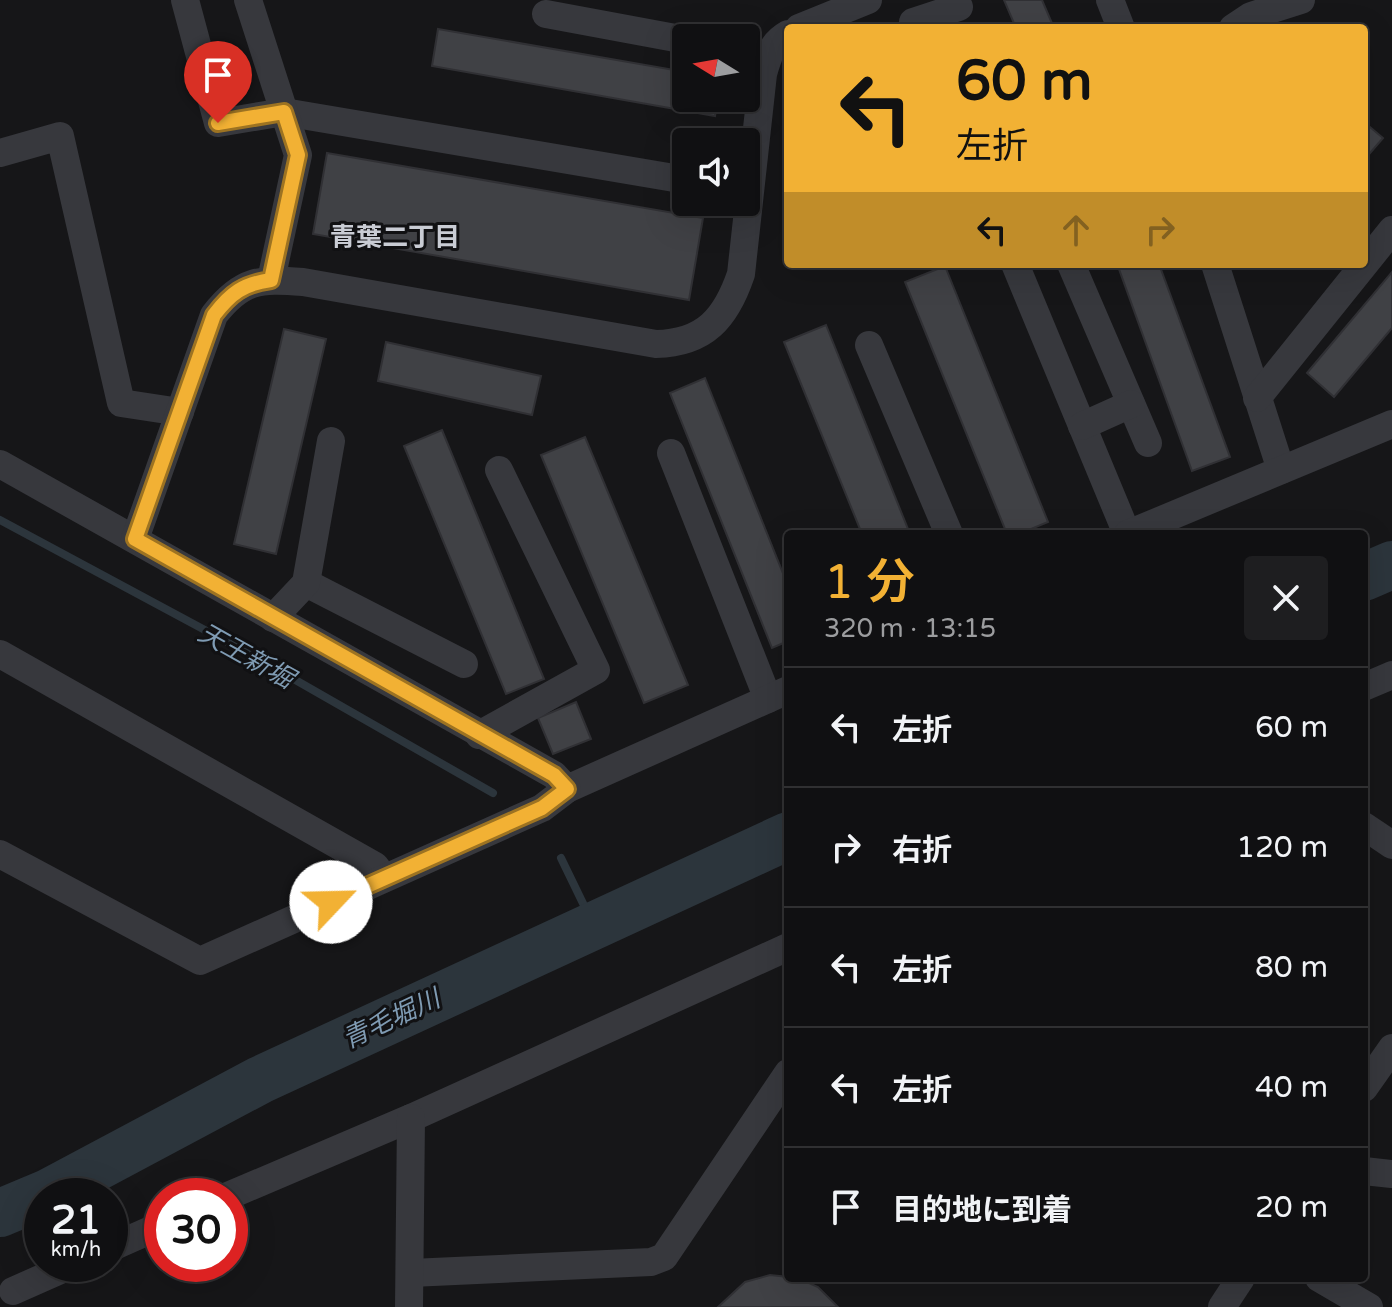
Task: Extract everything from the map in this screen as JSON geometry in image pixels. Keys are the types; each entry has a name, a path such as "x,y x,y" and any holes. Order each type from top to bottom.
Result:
{"street":[{"path":"185,0 218,123 284,112 672,178"},
{"path":"248,0 298,155 271,280"},
{"path":"809,24 868,0"},
{"path":"1110,0 1119,24"},
{"path":"1243,15 1301,0"},
{"path":"911,17 962,12"},
{"path":"546,14 672,37"},
{"path":"760,50 784,36"},
{"path":"0,153 60,136 121,403 180,412"},
{"path":"135,539 214,315 229,295 246,284 271,280 303,282 656,344 678,344 699,337 716,325 732,299 741,274 746,216"},
{"path":"1368,260 1392,230"},
{"path":"1017,268 1126,530"},
{"path":"1073,268 1148,443"},
{"path":"1216,268 1281,470"},
{"path":"1257,398 1361,268"},
{"path":"869,345 947,530"},
{"path":"1082,426 1131,404"},
{"path":"1138,530 1392,424"},
{"path":"273,618 306,583 331,441"},
{"path":"0,854 200,961 542,808 567,789 778,694 671,453"},
{"path":"0,464 554,775 567,789"},
{"path":"479,735 596,670 499,470"},
{"path":"306,583 464,664"},
{"path":"0,654 375,866 384,878"},
{"path":"1368,685 1392,675"},
{"path":"1368,829 1392,845"},
{"path":"248,1187 784,955"},
{"path":"1368,1082 1392,1048"},
{"path":"411,1273 651,1262 664,1257 784,1079"},
{"path":"409,1307 411,1118"},
{"path":"1368,1171 1392,1174"},
{"path":"13,1291 33,1282"},
{"path":"1222,1307 1238,1282"},
{"path":"1326,1282 1369,1307"}],"building":[{"path":"1004,0 1042,0 1052,24 1014,24"},
{"path":"438,29 672,70 672,108 432,66"},
{"path":"692,112 716,112 715,116"},
{"path":"1368,125 1383,138 1368,155"},
{"path":"327,153 672,213 672,216 703,218 689,300 313,234"},
{"path":"946,268 1048,522 1029,530 1005,530 905,282"},
{"path":"1160,268 1230,457 1192,471 1119,269"},
{"path":"1392,272 1392,328 1334,397 1307,373"},
{"path":"826,325 908,530 860,530 784,342"},
{"path":"284,329 326,339 276,554 234,544"},
{"path":"386,342 541,376 532,415 378,381"},
{"path":"705,378 784,576 784,643 772,648 670,393"},
{"path":"442,430 544,679 506,694 404,446"},
{"path":"585,437 688,685 644,703 541,455"},
{"path":"576,702 591,739 553,754 538,718"},
{"path":"770,1275 784,1276 784,1282 807,1282 818,1287 838,1307 718,1307 745,1282"}],"waterway":[{"name":"天王新堀","path":"0,520 257,658 493,793"},
{"name":"青毛堀川","path":"1368,575 1392,565"},
{"name":"青毛堀川","path":"0,1213 48,1193 260,1080 784,838"},
{"path":"561,858 593,924"}],"district":[{"name":"青葉二丁目","path":"395,237"}],"route":[{"path":"218,123 284,112 298,155 271,280 246,284 229,295 214,315 135,539 554,775 567,789 553,796 542,808 331,902"}]}
